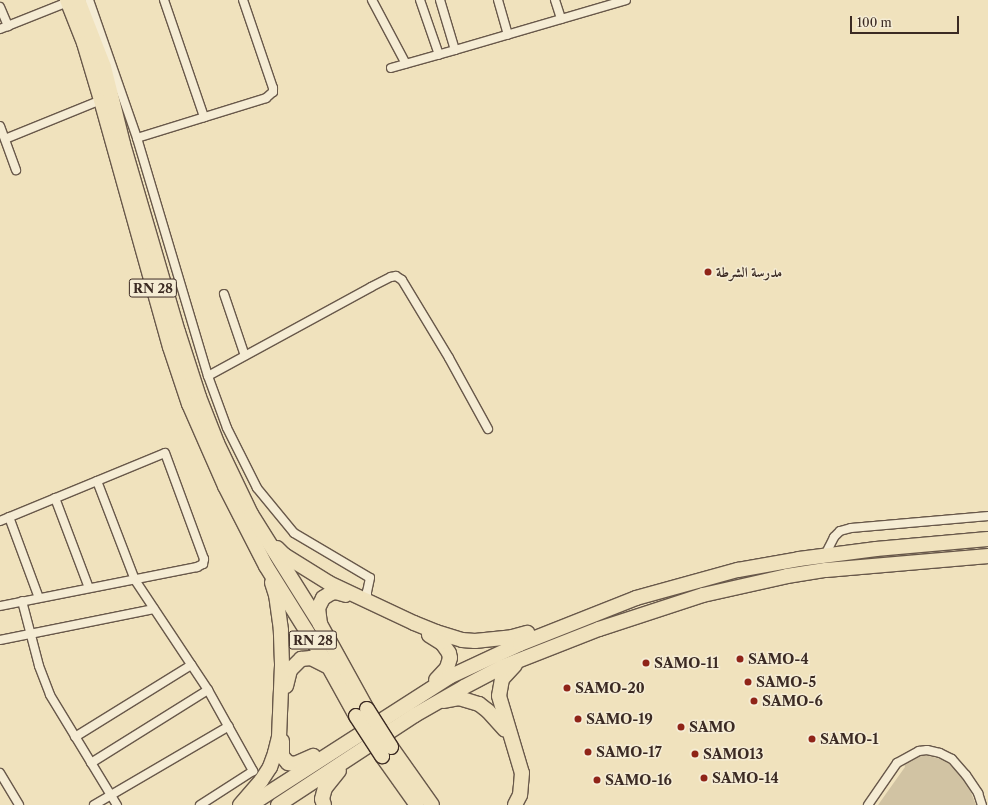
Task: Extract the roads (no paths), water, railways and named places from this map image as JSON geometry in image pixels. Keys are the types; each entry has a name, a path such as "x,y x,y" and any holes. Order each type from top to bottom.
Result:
{"highway":[{"name":"RN 28","path":"78,1 84,43 170,347 189,404 222,480 266,566 329,667 361,712 386,751 394,774 417,805"},
{"name":"RN 28","path":"78,1 104,67 127,159 198,396 238,488 262,532"},
{"path":"262,532 284,555 329,583 414,623 462,640 512,638 565,625"},
{"path":"262,532 320,624 361,712"},
{"path":"250,805 449,677 565,625 636,598 738,570 825,555 988,539"},
{"path":"278,805 464,686 521,660 613,624 703,594 826,570 988,556"},
{"path":"240,805 261,781 270,767 276,753 279,737 282,664 281,630 276,595 266,566"},
{"path":"320,624 320,604 326,596 336,592 428,634 442,643 449,653 450,658 447,668 410,702"},
{"path":"329,667 318,660 306,658 295,663 290,670 287,678 284,708 282,756 286,761 295,764 354,738"},
{"path":"515,805 520,795 522,773 501,706 499,687 507,672 521,660"},
{"path":"434,704 459,698 479,704 495,717 509,734"},
{"path":"386,751 432,805"},
{"path":"324,805 322,799 325,788 332,778 359,752"},
{"path":"394,774 410,805"}],"street":[{"path":"164,0 204,117"},
{"path":"137,138 266,98 272,92 273,88 243,0"},
{"path":"372,0 406,64"},
{"path":"420,0 439,55"},
{"path":"440,0 455,50"},
{"path":"498,0 508,35"},
{"path":"555,0 560,19"},
{"path":"391,68 508,35 612,2 626,0"},
{"path":"0,6 4,28 78,1 137,138 208,376 227,428 257,488 294,533 370,578 367,592 367,602"},
{"path":"5,139 101,100"},
{"path":"0,126 16,170"},
{"path":"208,376 371,287 396,276 402,280 488,429"},
{"path":"224,294 245,356"},
{"path":"0,521 165,453 204,559 204,564 197,567 0,606"},
{"path":"97,481 135,580 208,690 253,770 200,805"},
{"path":"55,498 89,588"},
{"path":"825,555 834,538 840,531 851,528 988,516"},
{"path":"9,517 39,598"},
{"path":"22,601 43,680 59,711 116,805"},
{"path":"0,640 154,609"},
{"path":"75,737 191,665"},
{"path":"91,763 208,690"},
{"path":"94,805 229,726"},
{"path":"868,805 896,763 919,751 927,750 940,753 952,759 966,775 978,793 982,805"},
{"path":"0,773 18,805"}],"place":[{"name":"مدرسة الشرطة","path":"708,272"},
{"name":"SAMO-4","path":"740,659"},
{"name":"SAMO-11","path":"646,663"},
{"name":"SAMO-5","path":"748,682"},
{"name":"SAMO-20","path":"567,688"},
{"name":"SAMO-6","path":"754,701"},
{"name":"SAMO-19","path":"578,719"},
{"name":"SAMO","path":"681,727"},
{"name":"SAMO-1","path":"812,739"},
{"name":"SAMO-17","path":"588,752"},
{"name":"SAMO13","path":"695,754"},
{"name":"SAMO-14","path":"704,778"},
{"name":"SAMO-16","path":"597,780"}]}
